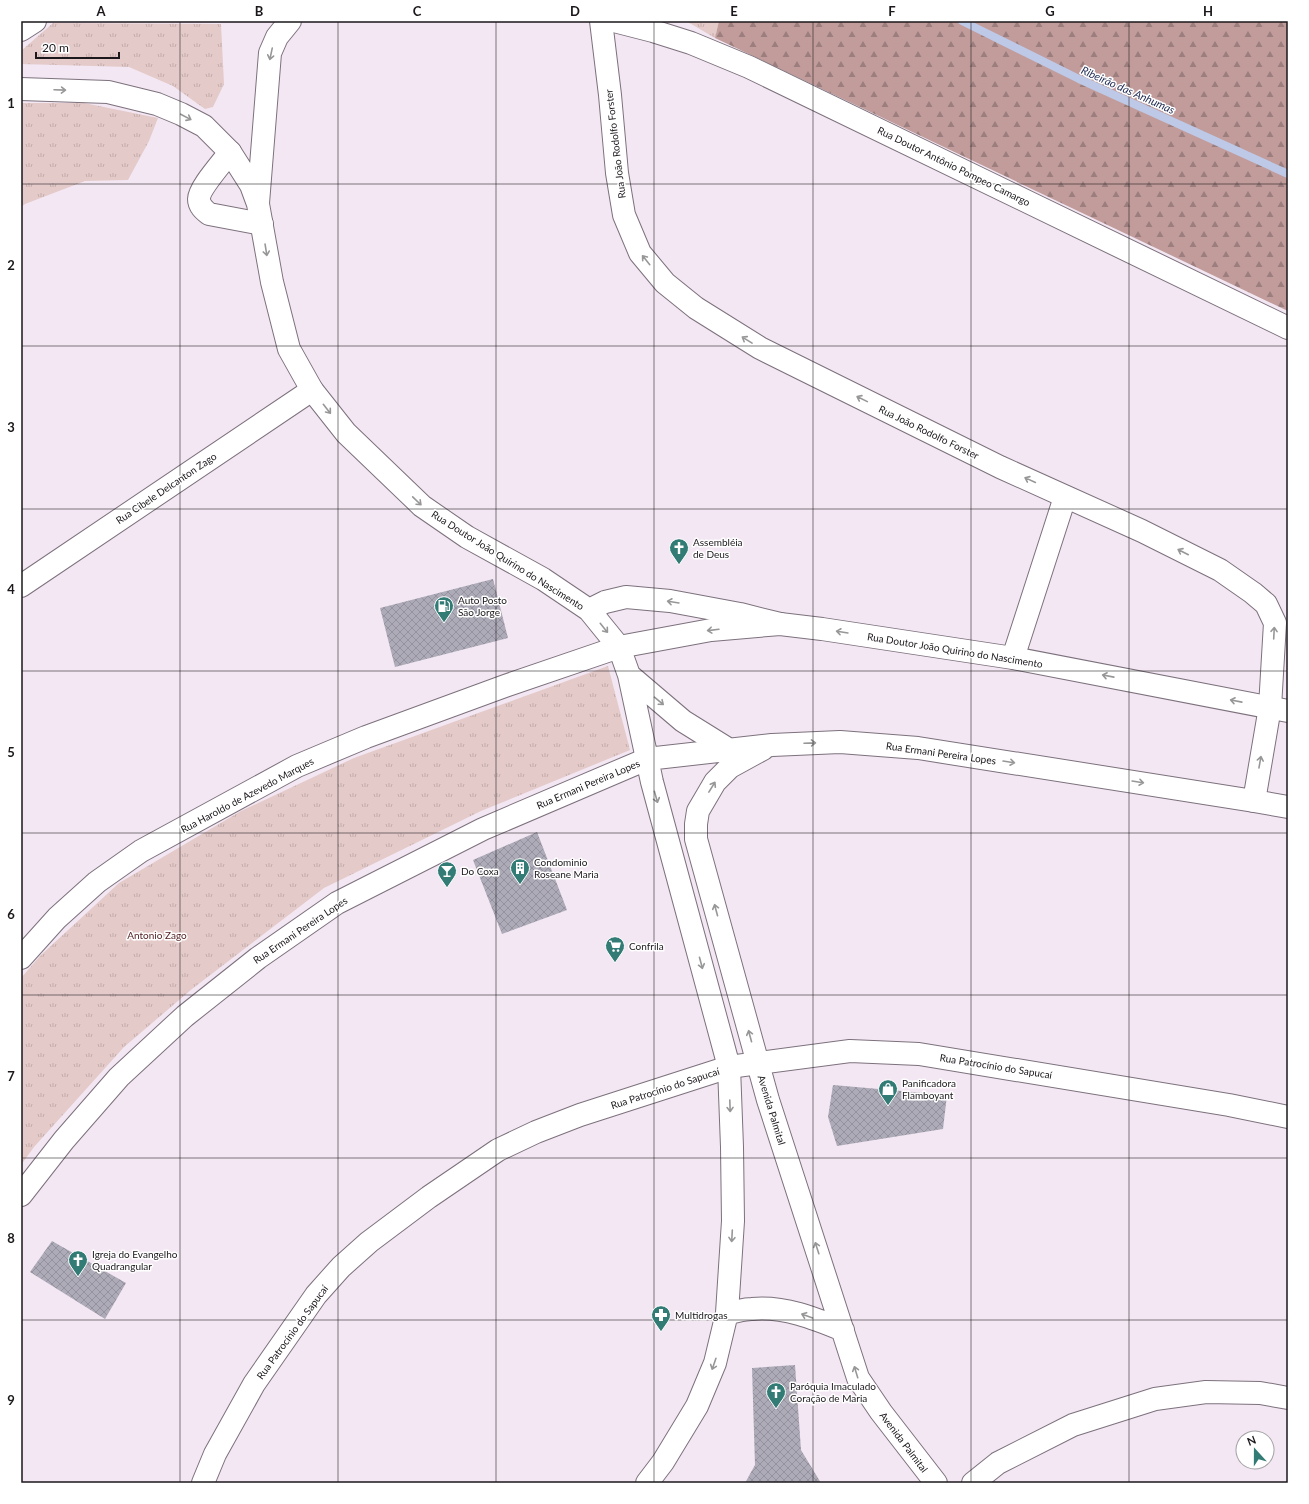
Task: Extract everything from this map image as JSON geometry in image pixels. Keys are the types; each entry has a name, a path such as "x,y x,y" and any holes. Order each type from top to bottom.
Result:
{"main road":[{"path":"21,30 34,21"},
{"path":"230,152 200,192 199,201 202,209 209,214 260,214 270,53 277,37 290,21"},
{"name":"Rua João Rodolfo Forster","path":"601,21 610,95 617,173 624,215 640,253 665,283 696,308 760,348 1000,467 1142,531 1220,570 1266,604 1275,623 1279,709 1254,801"},
{"name":"Rua Doutor Antônio Pompeo Camargo","path":"614,21 653,31 749,66 1288,328"},
{"name":"Rua Doutor João Quirino do Nascimento","path":"21,89 108,92 158,104 204,126 230,152 251,185 260,214 272,282 289,349 312,390 346,433 422,506 467,537 543,579 589,610 619,647 629,675 647,759"},
{"name":"Rua Cibele Delcanton Zago","path":"21,586 312,390"},
{"path":"1013,658 1065,497"},
{"path":"589,610 605,602 626,597 670,601 732,612 780,624"},
{"name":"Rua Doutor João Quirino do Nascimento","path":"619,647 711,630 780,624 822,628 1013,658 1279,709"},
{"name":"Rua Haroldo de Azevedo Marques","path":"21,958 57,918 97,882 148,847 297,766 366,737 505,686 619,647"},
{"path":"629,675 683,721 728,749"},
{"name":"Rua Ermani Pereira Lopes","path":"21,1195 64,1140 118,1077 185,1016 258,958 344,899 483,829 647,759 772,745 840,742 918,748 1288,807"},
{"name":"Avenida Palmital","path":"772,745 730,767 715,782 698,811 696,839 768,1100 858,1378 881,1412 936,1483"},
{"path":"647,759 729,1067 733,1221 727,1313 714,1363 697,1406 663,1462 647,1483"},
{"name":"Rua Patrocínio do Sapucaí","path":"203,1483 215,1454 254,1384 316,1295 341,1267 369,1242 429,1197 498,1150 536,1132 580,1115 729,1067 850,1051 919,1054 1191,1099 1288,1117"},
{"path":"727,1313 752,1308 778,1309 802,1314 843,1330"},
{"path":"973,1483 998,1463 1073,1426 1155,1398 1206,1392 1260,1392 1288,1398"}],"green space":[{"path":"686,21 719,21 715,38"},
{"path":"719,21 1288,21 1288,311 715,38"},
{"path":"53,23 221,24 224,84 213,107 205,109 173,86 129,67 21,64 21,51"},
{"path":"21,103 84,103 158,118 149,141 128,180 85,181 25,204 21,207"},
{"name":"Antonio Zago","path":"608,666 630,750 481,811 324,888 192,989 124,1047 34,1147 21,1165 21,978 40,956 119,883 241,811 354,758"}],"building":[{"name":"Auto Posto São Jorge","path":"493,579 508,638 395,667 380,608"},
{"name":"Condominio Roseane Maria","path":"537,832 567,910 502,934 473,860"},
{"name":"Panificadora Flamboyant","path":"833,1085 947,1095 943,1129 837,1146 828,1117"},
{"name":"Igreja do Evangelho Quadrangular","path":"52,1241 126,1283 105,1319 30,1272"},
{"name":"Paróquia Imaculado Coração de Maria","path":"795,1365 801,1450 821,1483 745,1483 755,1465 752,1368"}],"waterway":[{"name":"Ribeirão das Anhumas","path":"962,21 1079,79 1288,174"}],"place":[{"name":"Assembléia de Deus","path":"679,565"},
{"name":"Auto Posto São Jorge","path":"444,623"},
{"name":"Condominio Roseane Maria","path":"520,885"},
{"name":"Do Coxa","path":"447,888"},
{"name":"Confrila","path":"615,963"},
{"name":"Panificadora Flamboyant","path":"888,1106"},
{"name":"Igreja do Evangelho Quadrangular","path":"78,1277"},
{"name":"Multidrogas","path":"661,1332"},
{"name":"Paróquia Imaculado Coração de Maria","path":"776,1409"}]}
